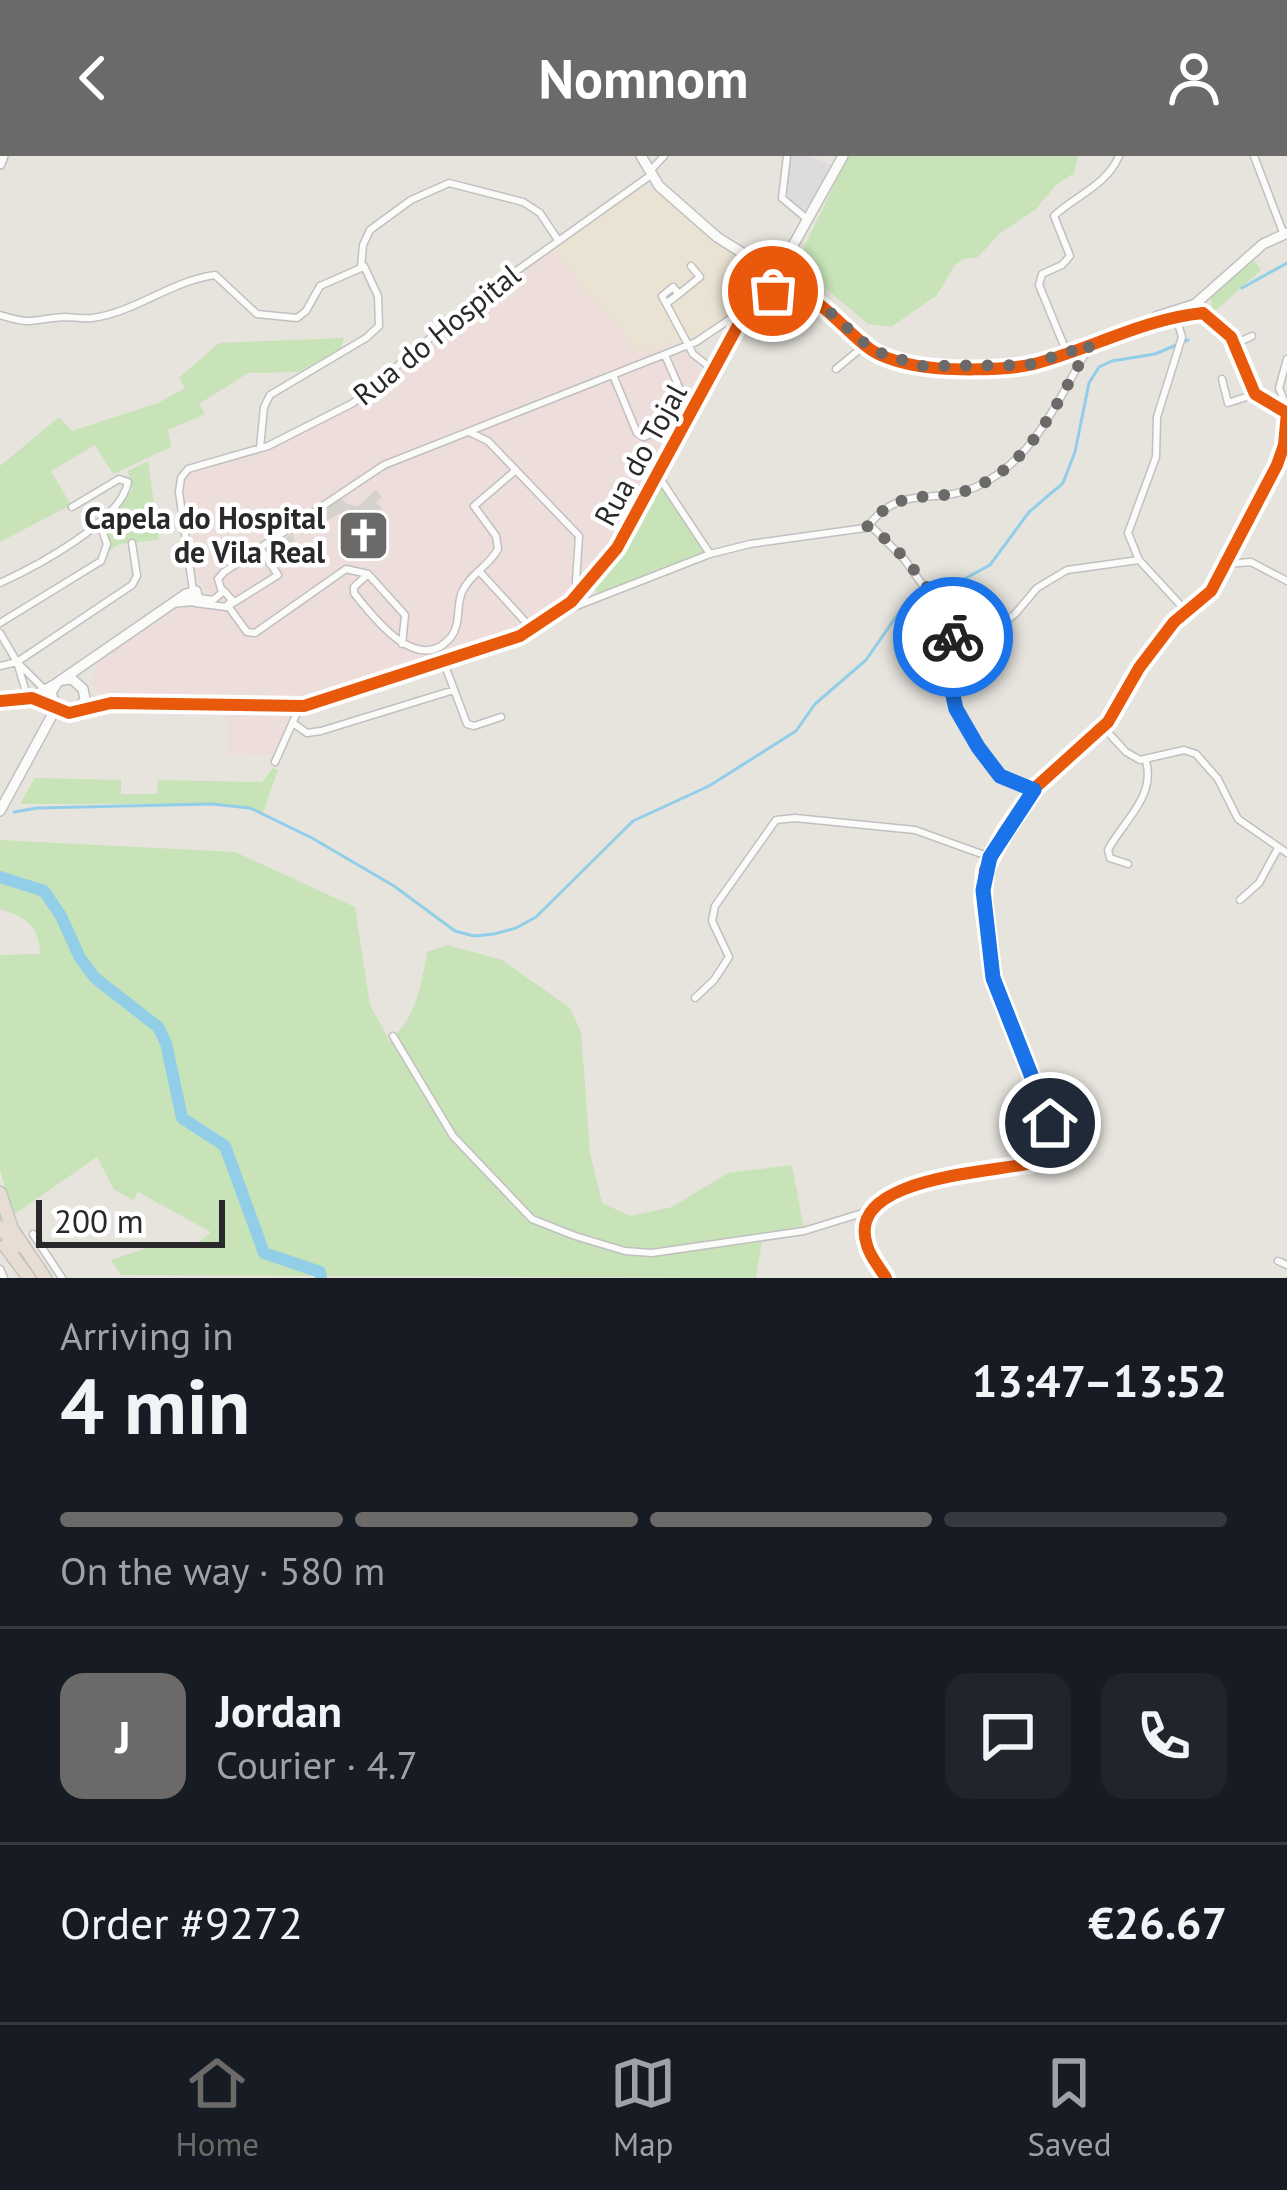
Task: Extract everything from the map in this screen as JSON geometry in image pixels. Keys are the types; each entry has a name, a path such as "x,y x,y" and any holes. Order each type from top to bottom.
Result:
{"highway":[{"path":"0,1193 37,1278"},
{"path":"0,1227 37,1278"},
{"path":"0,1240 37,1278"}],"main road":[{"path":"641,156 650,173 714,235 762,267 777,283 825,305 866,345 887,358 926,367 1022,366 1201,308 1212,289 1263,244 1286,234"},
{"name":"Rua do Tojal","path":"111,704 300,706 502,644 556,614 617,548 752,306 777,283 843,156"},
{"path":"1201,308 1235,344 1255,394 1287,411"},
{"path":"30,699 190,598"},
{"path":"29,755 52,725 83,704 86,673 97,655"},
{"path":"59,682 76,681 84,691 111,704"},
{"path":"0,811 55,706 51,693 59,682"},
{"path":"0,701 30,699 72,712 111,704"}],"street":[{"name":"Rua do Hospital","path":"190,598 181,478 194,466 260,448 331,416 369,392 468,306 650,173 664,156"},
{"path":"787,156 782,198 810,221"},
{"path":"1067,353 1039,285 1042,274 1069,258 1054,216 1112,170 1119,156"},
{"path":"1253,156 1286,234"},
{"path":"260,448 263,411 270,395 379,326 378,296 362,264 363,245 370,230 411,200 449,183 523,202 540,213 558,239"},
{"path":"0,315 32,324 61,317 93,318 173,285 215,275 257,314 292,319 306,311 320,286 356,272 362,264"},
{"path":"691,266 700,277 679,294 673,287 662,296 688,345 714,370"},
{"path":"402,644 406,615 368,574 352,568 338,572 255,633 247,632 224,602 219,577 382,467 688,345 752,306"},
{"path":"1156,315 1201,308"},
{"path":"1176,317 1182,337 1156,417 1153,471 1128,530 1139,560 1186,611"},
{"path":"1235,344 1252,336"},
{"path":"836,369 866,345"},
{"path":"556,614 710,554 867,527 893,502 963,492 1026,451 1090,345"},
{"path":"613,375 639,436 644,437 680,419 684,400 665,355"},
{"path":"394,1036 453,1136 532,1219 625,1251 652,1252 804,1231 872,1210 888,1196 926,1181 1036,1162 1051,1143 1050,1123 992,974 983,890 990,857 1034,790 1103,727 1139,668 1186,611 1208,596 1277,465 1287,411 1279,383 1287,359"},
{"path":"1222,379 1228,403 1255,394"},
{"path":"470,432 484,437 580,538 580,588 589,604"},
{"path":"368,574 354,593 402,644 431,648 448,640 456,627 462,592 495,556 498,545 474,506 516,470"},
{"path":"658,476 710,554"},
{"path":"0,583 40,563 99,522 127,491 125,478 72,507"},
{"path":"0,623 101,561 106,544 99,522"},
{"path":"867,527 880,533 969,642 980,643 1007,622 1037,588 1069,569 1139,560"},
{"path":"0,666 17,662 133,585 132,542"},
{"path":"190,598 224,602 278,575 260,548"},
{"path":"1226,564 1251,562 1287,580"},
{"path":"479,571 532,629"},
{"path":"950,623 951,692 956,709 1000,776 1034,790"},
{"path":"0,633 17,662 45,690"},
{"path":"17,662 30,699"},
{"path":"445,663 468,725 500,717"},
{"path":"293,723 304,732 317,732 454,690"},
{"path":"274,761 300,706"},
{"path":"1103,727 1131,755 1145,761 1184,750 1196,754 1215,774 1238,820 1287,854"},
{"path":"1128,864 1110,858 1108,850 1143,797 1149,776 1145,761"},
{"path":"695,998 729,957 712,922 715,906 776,820 915,830 990,857"},
{"path":"1240,900 1259,883 1278,848"},
{"path":"872,1210 866,1243 886,1278"},
{"path":"34,1234 62,1278"},
{"path":"0,1269 4,1278"}],"shaded area":[{"path":"788,156 810,156 831,165 808,217 783,198"},
{"path":"640,186 660,193 718,242 750,260 738,271 755,289 699,339 688,336 640,355 550,249"},
{"path":"550,249 640,354 682,339 704,377 621,538 584,584 502,638 324,696 285,700 112,697 95,691 90,682 100,660 179,607 214,608 201,581 194,580 182,491 190,472 266,449 347,411 480,300"},
{"path":"376,490 382,497 376,502 382,509 370,520 363,512 353,520 345,520 340,513 308,532 298,531 292,535 295,540 272,558 267,551 341,498 358,506"},
{"path":"227,711 291,713 273,755 227,754"}],"green space":[{"path":"848,156 1078,156 1074,173 1056,185 1036,209 999,234 978,257 955,265 937,295 891,327 868,324 824,287 806,282 799,269 800,256"},
{"path":"1252,258 1261,270 1213,313 1210,296"},
{"path":"344,338 341,348 299,372 248,373 199,404 205,414 168,430 171,447 113,474 95,445 51,471 71,505 0,542 0,466 59,417 72,431 158,403 185,388 179,378 219,343"},
{"path":"148,461 159,540 119,544 110,551 105,521 132,490 128,471"},
{"path":"660,484 705,552 599,595 594,587 626,547"},
{"path":"273,768 278,770 263,812 212,804 20,804 35,778 121,780 121,794 157,794 158,780 262,782"},
{"path":"0,840 235,852 355,907 370,1005 390,1042 416,1000 427,952 447,945 502,960 570,1008 581,1032 590,1152 602,1203 630,1216 672,1207 728,1173 792,1165 805,1235 762,1241 756,1278 121,1275 111,1260 155,1245 199,1242 211,1232 138,1192 133,1200 114,1190 97,1157 13,1215 0,1170 0,955 40,954 30,924 0,909"}],"waterway":[{"path":"1242,288 1287,263"},
{"path":"14,812 212,804 250,808 394,886 455,931 474,936 516,928 536,917 633,821 709,786 796,731 815,704 866,660 907,601 946,589 990,565 1029,512 1063,483 1075,452 1089,383 1099,367 1155,354 1188,340"},
{"path":"0,877 44,891 95,978 158,1027 166,1043 182,1118 225,1146 264,1253 320,1272 321,1278"}],"cycle path":[{"path":"0,701 32,698 69,713 111,703 304,706 520,636 571,602 617,548 742,318 760,299 777,291 810,298 880,355 940,368 1034,364 1159,321 1203,313 1231,337 1255,394 1287,413"},
{"path":"886,1278 867,1245 866,1222 878,1204 928,1181 1036,1162 1050,1145 1050,1123 993,978 983,898 985,870 1036,787 1108,722 1139,668 1174,622 1211,591 1277,465 1287,412"}],"way so far":[{"path":"773,291 814,298 872,350 921,366 1028,365 1090,345 1026,451 963,492 893,502 867,527 876,530 904,560 947,618 953,637"}],"place":[{"name":"Capela do Hospital de Vila Real","path":"364,536"}],"route":[{"path":"953,637 951,687 956,709 1000,776 1034,790 990,857 983,890 993,978 1050,1123"}]}
